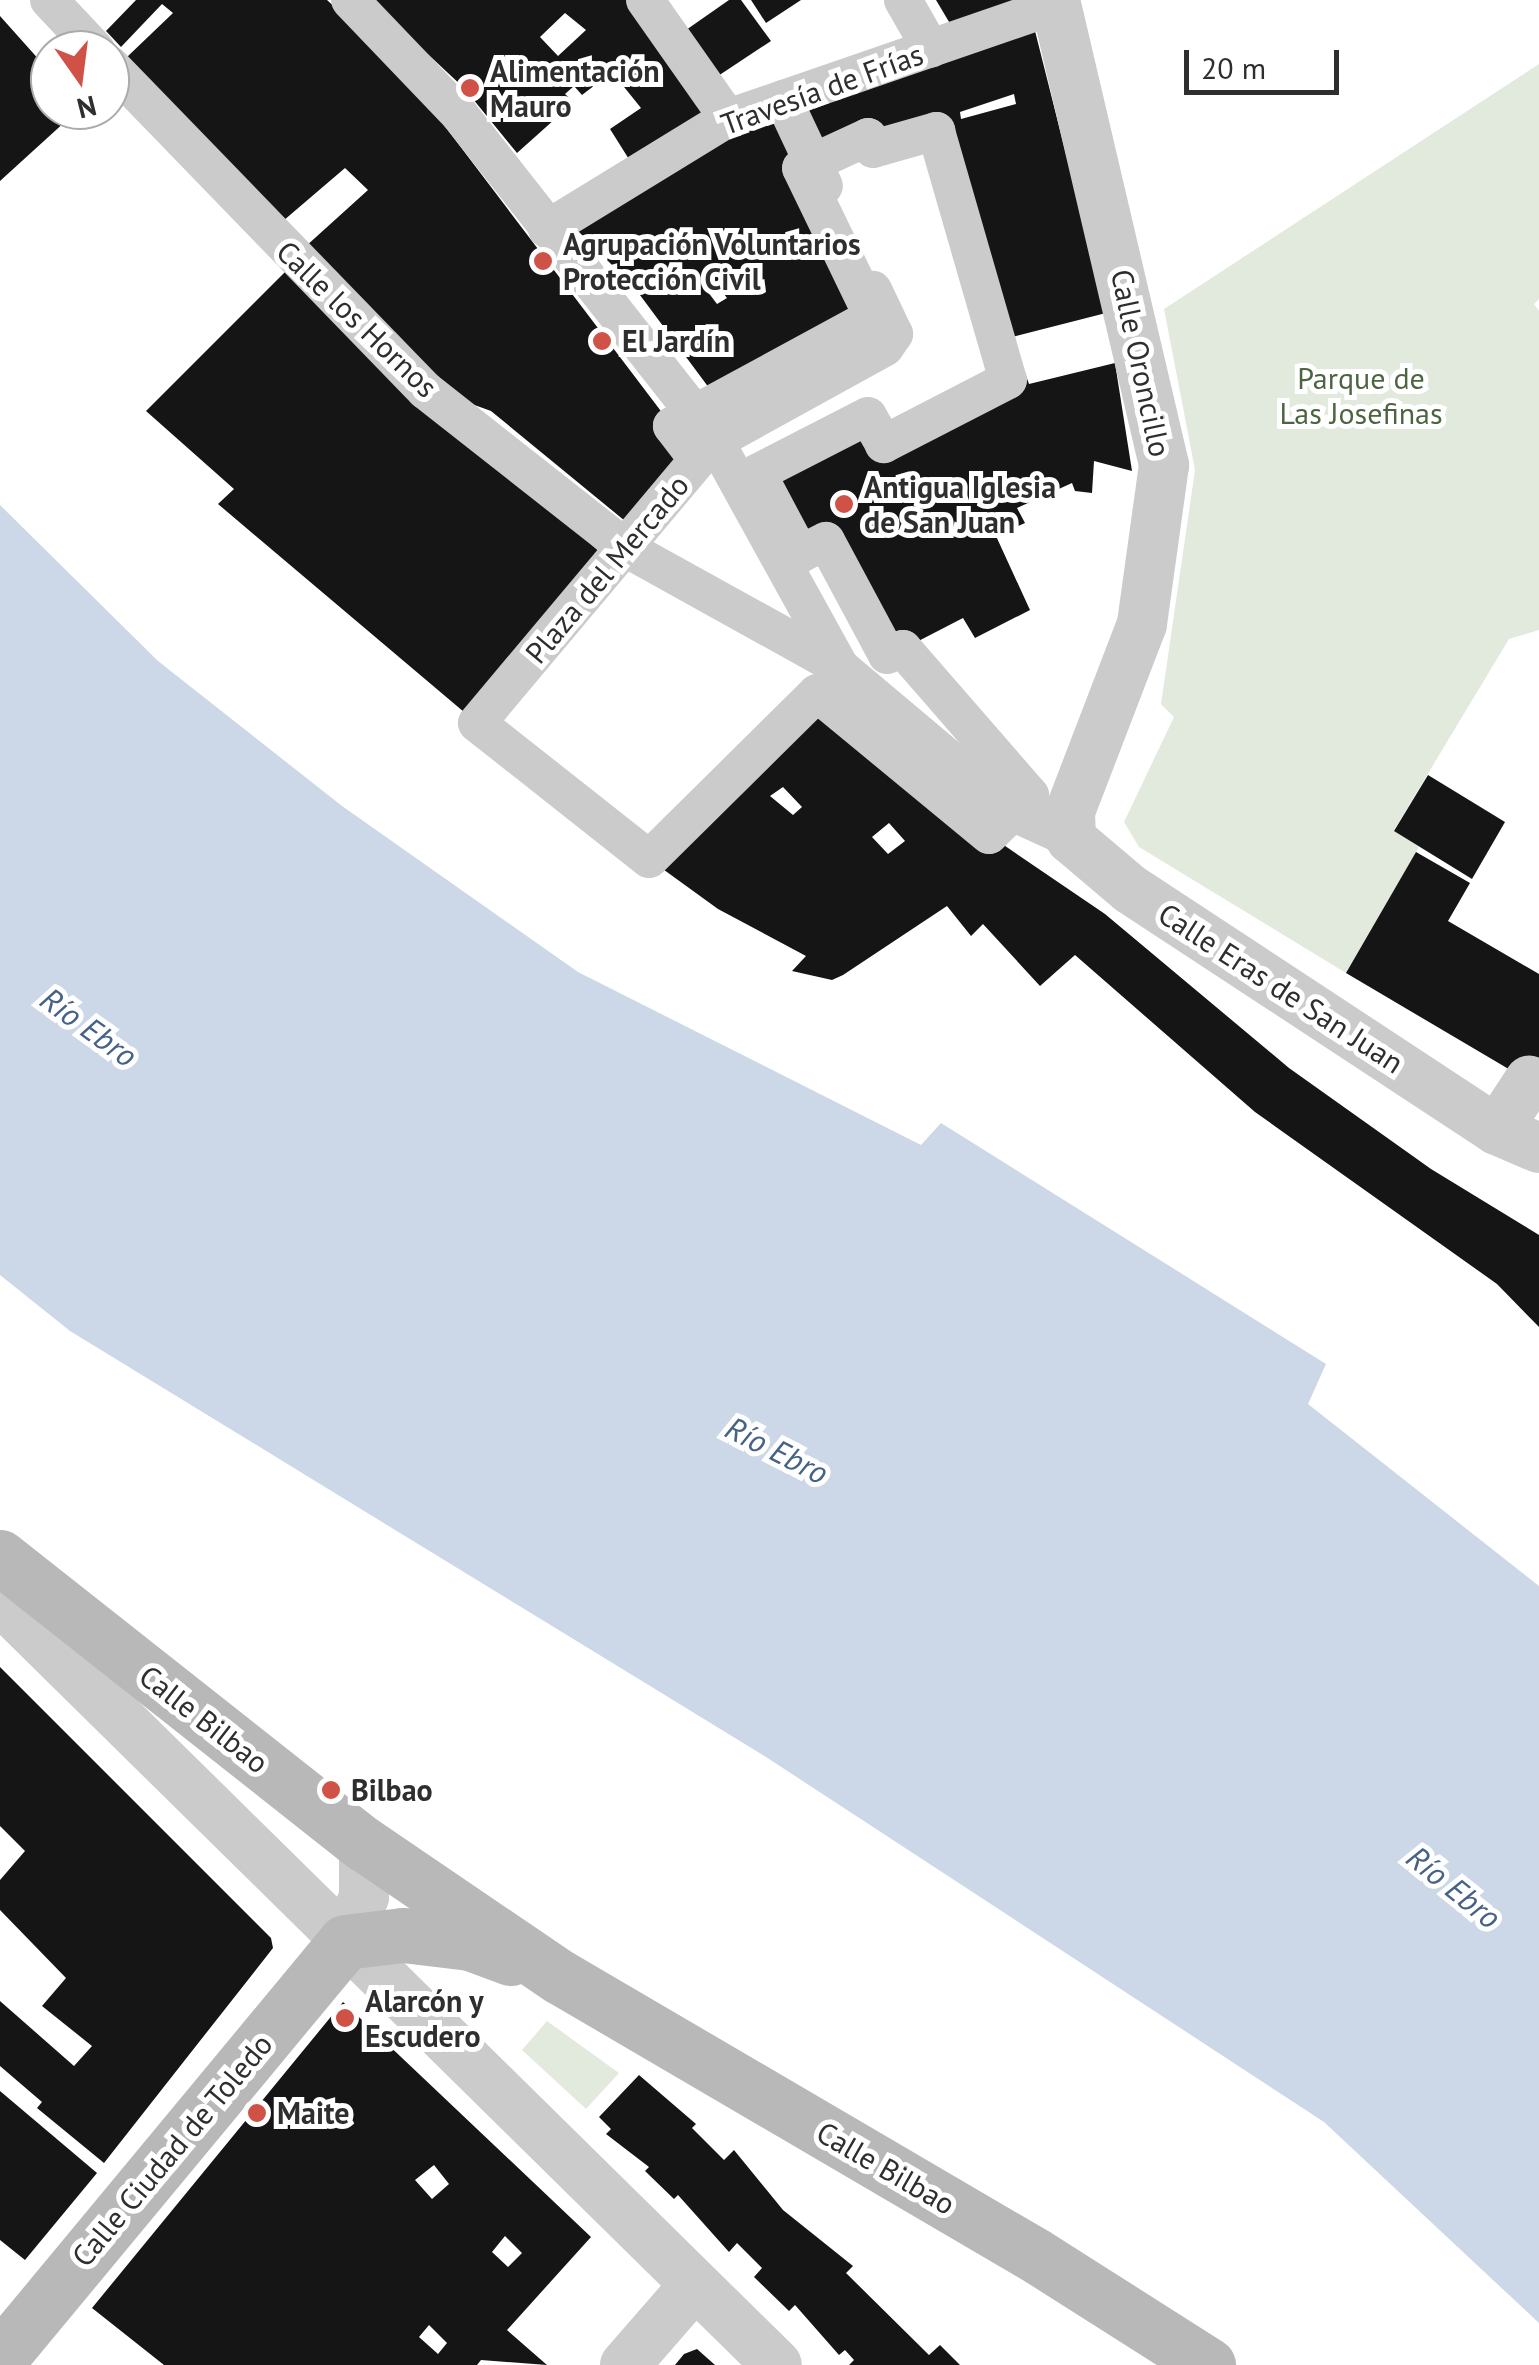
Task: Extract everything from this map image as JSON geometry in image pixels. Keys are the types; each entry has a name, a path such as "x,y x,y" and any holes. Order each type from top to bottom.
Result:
{"main road":[{"name":"Calle Bilbao","path":"0,1557 364,1844 560,1976 1034,2255 1208,2365"},
{"name":"Calle Bilbao","path":"345,1942 403,1935 470,1944 560,1976"},
{"name":"Calle Ciudad de Toledo","path":"9,2353 345,1942"}],"street":[{"path":"49,0 77,30"},
{"path":"350,0 459,114 705,426 840,667 1012,812 1071,839"},
{"path":"646,0 728,118"},
{"path":"904,0 931,49"},
{"name":"Travesía de Frías","path":"548,229 728,118 1062,2"},
{"name":"Calle Oroncillo","path":"1062,2 1164,465 1142,624 1070,812 1071,839"},
{"name":"Calle los Hornos","path":"130,85 425,390 627,550 840,667"},
{"path":"782,99 814,162"},
{"path":"705,426 873,317 801,168 868,138 873,149 936,131 1008,380 884,444 868,416 757,473 800,554 826,541 887,655 904,649 1030,795 1012,812"},
{"name":"Plaza del Mercado","path":"705,426 672,426 698,460 627,550 477,723 633,852 649,859 817,692 989,835 1012,812"},
{"name":"Calle Eras de San Juan","path":"1071,839 1130,889 1518,1139 1539,1179"},
{"path":"1518,1139 1529,1082"},
{"name":"Calle Bilbao","path":"0,1600 692,2288 777,2365"},
{"path":"345,1942 364,1897 364,1844"},
{"path":"625,2365 692,2288"}],"green space":[{"name":"Parque de Las Josefinas","path":"1539,64 1539,299 1534,304 1539,311 1539,630 1509,639 1394,830 1419,847 1346,973 1139,847 1124,822 1174,717 1161,704 1195,470 1164,309"},
{"path":"547,2021 619,2073 586,2109 522,2050"}],"water":[{"name":"Río Ebro","path":"0,505 158,661 342,806 578,972 921,1145 941,1123 1326,1364 1308,1404 1539,1586 1539,2323 1324,2122 766,1757 70,1331 0,1275"}],"building":[{"path":"136,0 327,0 444,125 698,460 636,530 491,411 458,399 305,247 368,190 345,168 283,221 130,60 130,54 173,13 162,4 130,38 130,30 107,30"},
{"path":"370,0 626,0 707,116 632,164 610,129 641,108 612,72 582,95 574,86 565,94 574,102 517,153 464,88","holes":["565,13 586,30 558,56 540,37"]},
{"path":"729,0 741,0 771,41 718,76 686,30"},
{"path":"751,0 801,0 766,23"},
{"path":"936,0 1024,0 955,32"},
{"path":"0,16 30,50 30,130 56,130 0,181"},
{"path":"1034,27 1106,313 997,341 936,131 825,158 797,107","holes":["1014,94 1016,104 961,119 960,112"]},
{"path":"775,113 873,317 718,400 634,287 570,223","holes":["718,286 727,298 717,304 708,292"]},
{"path":"288,269 614,565 477,723 218,504 234,489 146,411"},
{"path":"1115,363 1132,471 1094,461 1092,493 1075,491 1072,483 1017,508 1025,523 996,536 1030,610 975,638 963,618 903,649 854,590 800,554 757,473 868,416 884,444 1025,373 1029,384"},
{"path":"817,693 989,835 1105,914 1289,1068 1431,1169 1539,1235 1539,1327 1497,1284 1255,1112 1075,955 1040,986 983,924 971,936 947,906 832,980 792,971 806,956 718,909 649,859","holes":["783,787 802,807 793,815 770,796","889,823 905,841 888,854 872,837"]},
{"path":"1428,775 1505,822 1472,879 1394,831"},
{"path":"1416,852 1470,883 1448,921 1539,974 1539,1087 1346,973"},
{"path":"0,1667 271,1938 273,1948 104,2163 37,2108 42,2102 0,2066 0,2001 74,2066 92,2046 42,2006 66,1978 0,1910 0,1880 25,1851 0,1826"},
{"path":"343,2002 591,2237 507,2330 547,2365 481,2360 477,2365 164,2365 92,2308","holes":["434,2165 449,2184 432,2199 415,2180","505,2236 522,2253 508,2267 492,2252","429,2325 447,2343 438,2354 419,2337"]},
{"path":"639,2075 696,2124 692,2128 724,2160 734,2150 783,2210 853,2266 846,2273 929,2355 940,2345 960,2365 849,2365 854,2360 845,2350 839,2355 795,2305 789,2311 754,2277 762,2268 737,2243 729,2252 678,2195 674,2199 645,2171 649,2167 606,2134 611,2129 599,2117"},
{"path":"0,2091 97,2173 25,2260 0,2240"},
{"path":"697,2349 715,2365 675,2365 684,2354"}],"place":[{"name":"Alimentación Mauro","path":"470,88"},
{"name":"Agrupación Voluntarios Protección Civil","path":"543,261"},
{"name":"El Jardín","path":"602,341"},
{"name":"Antigua Iglesia de San Juan","path":"844,504"},
{"name":"Bilbao","path":"331,1790"},
{"name":"Alarcón y Escudero","path":"345,2018"},
{"name":"Maite","path":"257,2113"}]}
